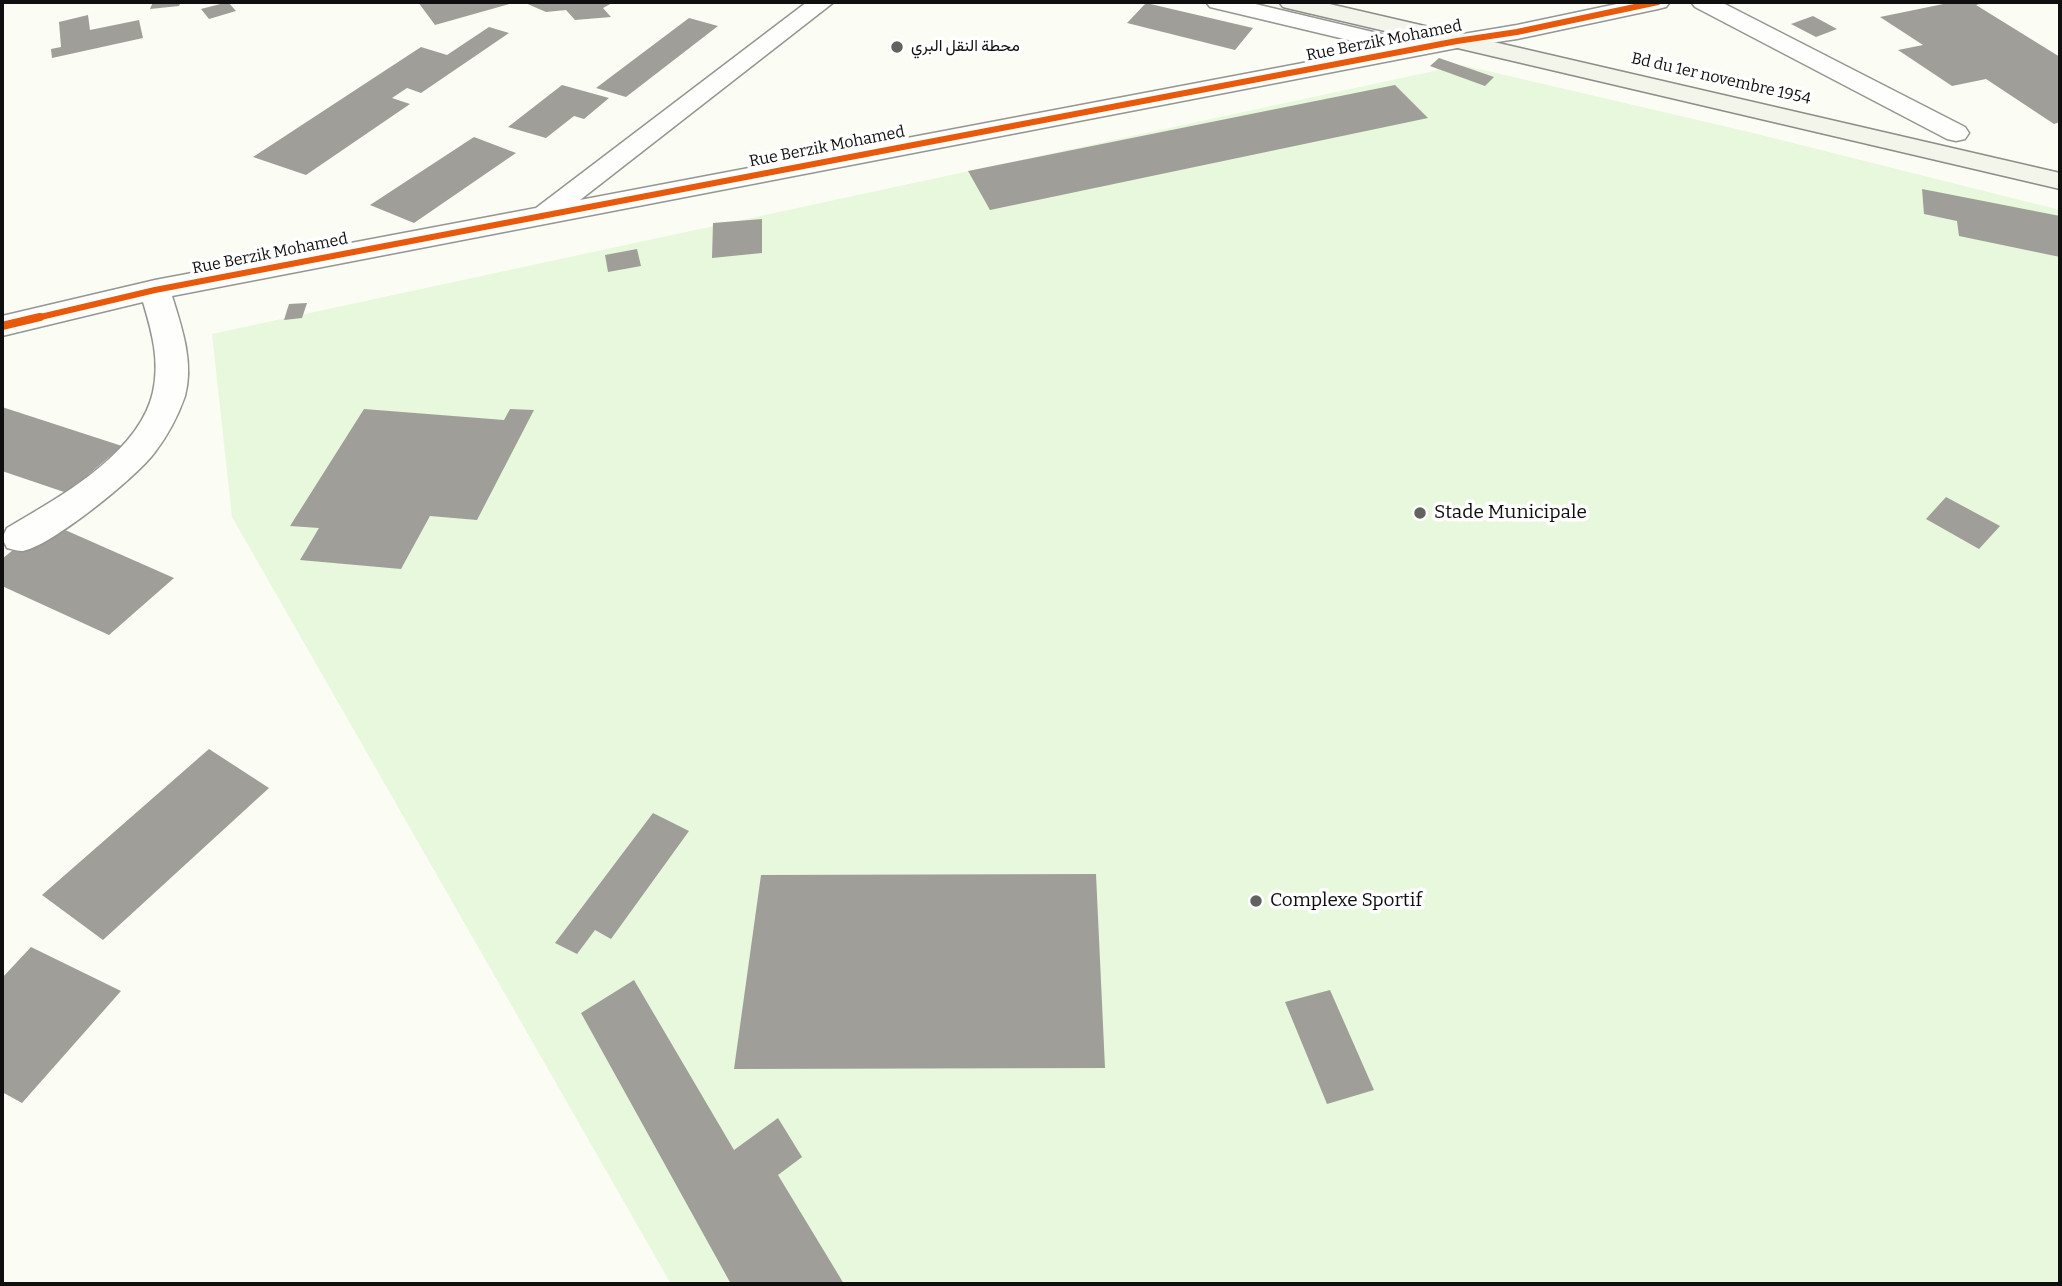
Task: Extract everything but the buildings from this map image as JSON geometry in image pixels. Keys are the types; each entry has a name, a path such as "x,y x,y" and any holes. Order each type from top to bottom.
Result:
{"street":[{"path":"541,215 822,2"},
{"path":"1218,2 1419,49"},
{"path":"1291,2 2060,181"},
{"name":"Bd du 1er novembre 1954","path":"1382,2 2060,158"},
{"name":"Rue Berzik Mohamed","path":"2,326 155,290 1457,41 1517,32 1658,2"},
{"path":"1703,2 1956,134"},
{"path":"20,538 82,499 122,466 148,438 169,401 173,364 169,337 155,290"}],"green space":[{"name":"Complexe Sportif","path":"1462,65 1749,132 2060,210 2060,1284 671,1284 232,517 212,334"}],"cycle path":[{"path":"2,326 155,290 1457,41 1517,32 1658,2"}],"place":[{"name":"محطة النقل البري","path":"897,47"},
{"name":"Stade Municipale","path":"1420,513"},
{"name":"Complexe Sportif","path":"1256,901"}]}
